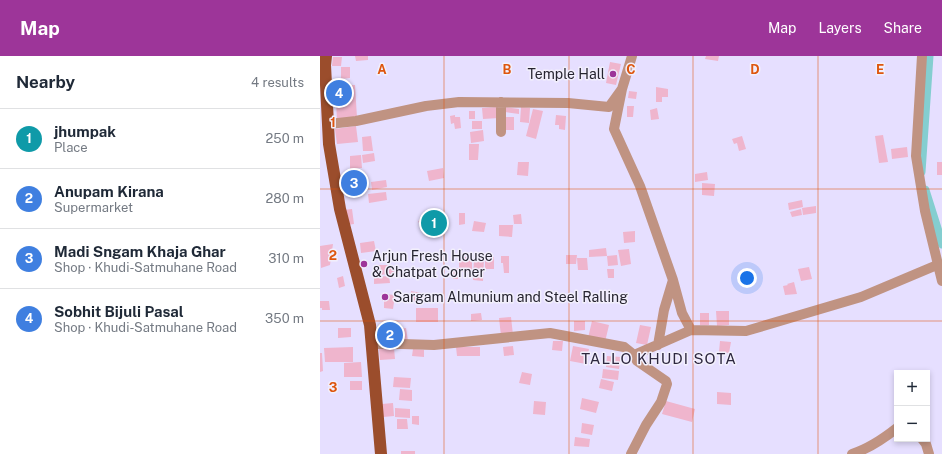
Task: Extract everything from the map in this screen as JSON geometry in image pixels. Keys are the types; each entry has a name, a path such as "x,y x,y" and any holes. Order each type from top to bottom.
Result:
{"main road":[{"path":"326,56 325,65 329,124 324,144 370,325 380,454"}],"street":[{"path":"632,56 622,89 614,129 640,186 673,280 682,313 691,330"},
{"path":"922,56 916,156 924,211 942,281"},
{"path":"609,107 622,89"},
{"path":"329,124 356,121 459,102 568,103 609,107"},
{"path":"501,102 501,132"},
{"path":"609,107 616,120"},
{"path":"634,356 691,330 746,331 861,297 937,265"},
{"path":"658,346 664,310 673,280"},
{"path":"372,344 434,345 550,333 624,347 634,356 637,361 666,381 667,384 661,402 646,425 631,454"},
{"path":"852,454 874,444 894,430"},
{"path":"924,442 928,454"}],"building":[{"path":"355,56 368,56 368,60 356,61"},
{"path":"706,56 719,56 718,61 705,59"},
{"path":"333,57 342,57 341,66 332,66"},
{"name":"Temple Hall","path":"610,62 621,64 616,85 606,83"},
{"path":"341,67 350,67 350,78 341,79"},
{"path":"355,85 357,118 337,119 335,86"},
{"path":"656,87 668,89 668,97 662,97 662,102 656,102"},
{"path":"629,91 637,92 636,99 628,98"},
{"path":"627,106 634,106 633,117 627,117"},
{"path":"498,107 499,118 483,119 482,108"},
{"path":"505,107 519,109 519,114 505,112"},
{"path":"521,107 530,108 529,123 520,122"},
{"path":"657,108 659,119 651,120 650,110"},
{"path":"533,109 543,111 536,139 526,136"},
{"path":"469,111 475,111 475,119 469,119"},
{"path":"455,115 455,117 460,117 461,128 455,129 454,123 451,124 450,116"},
{"path":"556,115 566,116 565,130 559,129 559,125 555,125"},
{"path":"504,117 514,117 514,130 503,130"},
{"path":"472,121 482,121 482,129 472,129"},
{"path":"356,126 358,142 337,144 335,129"},
{"path":"483,130 484,141 471,143 470,132"},
{"path":"883,135 888,162 879,163 875,136"},
{"path":"371,136 373,151 363,151 362,137"},
{"path":"742,136 746,149 739,151 737,143 734,144 732,139"},
{"path":"469,144 479,144 478,160 469,160"},
{"path":"907,147 908,157 892,159 891,149"},
{"path":"374,153 375,161 363,163 362,155"},
{"path":"361,155 362,168 350,169 350,156"},
{"path":"518,162 529,162 528,176 517,175"},
{"path":"937,162 942,162 942,175 937,175"},
{"path":"443,168 444,178 429,181 427,171"},
{"path":"707,172 708,180 695,182 695,174"},
{"path":"366,176 368,189 356,191 354,177"},
{"path":"386,180 387,187 372,190 371,182"},
{"path":"702,183 715,184 714,196 702,195"},
{"path":"386,192 387,200 369,203 368,194"},
{"path":"802,200 803,207 789,210 788,203"},
{"path":"816,206 816,213 803,215 802,208"},
{"path":"352,209 354,224 347,225 344,210"},
{"path":"801,209 802,215 792,217 790,212"},
{"path":"425,211 449,225 442,236 418,222"},
{"path":"459,213 465,213 465,224 459,225"},
{"path":"521,214 522,224 514,224 513,215"},
{"path":"474,221 486,223 484,232 472,231"},
{"path":"499,225 513,225 512,237 499,236"},
{"path":"635,231 635,242 624,243 623,232"},
{"path":"374,241 376,251 361,253 360,243"},
{"path":"333,244 330,265 321,268 320,246"},
{"path":"606,248 607,256 589,257 589,250"},
{"path":"629,249 631,264 621,266 618,250"},
{"path":"566,255 577,255 576,264 566,264"},
{"path":"617,255 618,265 608,266 607,256"},
{"path":"485,256 494,257 494,269 485,269"},
{"path":"501,256 509,256 509,273 504,273 503,263 501,263"},
{"path":"459,257 472,257 472,272 459,272"},
{"path":"474,258 484,258 483,281 473,280"},
{"path":"577,258 587,258 588,270 578,270"},
{"path":"374,265 393,265 394,274 374,275"},
{"path":"809,267 812,279 801,281 798,269"},
{"path":"458,268 458,279 453,279 452,269"},
{"path":"607,269 614,269 614,278 608,278"},
{"path":"343,276 345,286 339,288 337,278"},
{"path":"389,276 390,283 374,284 374,277"},
{"path":"794,282 797,294 785,295 783,286"},
{"path":"411,291 427,294 426,303 410,301"},
{"path":"382,294 396,295 396,302 394,302 393,309 384,308"},
{"path":"320,301 329,301 330,310 322,310 322,308 320,308"},
{"path":"416,308 438,308 438,322 416,322"},
{"path":"716,311 729,311 729,325 717,326"},
{"path":"481,313 482,320 471,321 471,314"},
{"path":"700,313 709,313 709,325 700,325"},
{"path":"511,317 513,335 501,336 499,318"},
{"path":"574,321 585,321 585,330 574,331"},
{"path":"592,321 609,325 605,342 588,338"},
{"path":"640,325 651,327 647,345 636,343"},
{"path":"338,328 351,328 351,337 338,338"},
{"path":"388,328 397,328 398,343 389,343"},
{"path":"406,328 408,341 399,342 398,329"},
{"path":"553,341 563,341 562,351 552,350"},
{"path":"720,341 731,342 729,353 719,352"},
{"path":"513,346 514,355 504,356 503,347"},
{"path":"573,346 589,349 586,364 570,361"},
{"path":"353,347 353,362 325,362 324,348"},
{"path":"456,347 480,347 480,356 457,356"},
{"path":"394,348 395,359 380,360 379,349"},
{"path":"413,349 424,350 424,357 412,356"},
{"path":"320,353 322,353 323,371 320,372"},
{"path":"607,356 621,357 619,369 606,367"},
{"path":"361,362 362,377 344,377 344,363"},
{"path":"603,369 619,371 618,380 602,378"},
{"path":"522,372 532,374 530,385 519,383"},
{"path":"394,377 411,378 410,388 393,387"},
{"path":"601,379 614,382 612,391 599,388"},
{"path":"350,381 362,381 362,390 350,390"},
{"path":"400,389 412,390 412,401 399,400"},
{"path":"717,392 731,393 731,405 717,404"},
{"path":"582,398 599,402 596,413 580,409"},
{"path":"534,401 546,402 545,415 533,414"},
{"path":"666,401 695,409 692,422 662,414"},
{"path":"393,403 394,416 383,417 382,404"},
{"path":"395,408 410,409 410,418 395,417"},
{"path":"412,416 419,416 419,425 412,424"},
{"path":"397,419 407,419 408,429 397,429"},
{"path":"582,423 594,425 592,435 581,433"},
{"path":"575,437 590,439 589,447 574,446"},
{"path":"401,451 415,451 415,454 401,454"}],"waterway":[{"path":"921,172 929,56"},
{"path":"925,190 942,244"}],"place":[{"name":"Temple Hall","path":"613,74"},
{"name":"Sobhit Bijuli Pasal","path":"339,93"},
{"name":"Madi Sngam Khaja Ghar","path":"354,183"},
{"name":"jhumpak","path":"434,223"},
{"name":"Arjun Fresh House & Chatpat Corner","path":"364,264"},
{"name":"Sargam Almunium and Steel Ralling","path":"385,297"},
{"name":"Anupam Kirana","path":"390,335"}],"district":[{"name":"TALLO KHUDI SOTA","path":"659,359"}]}
